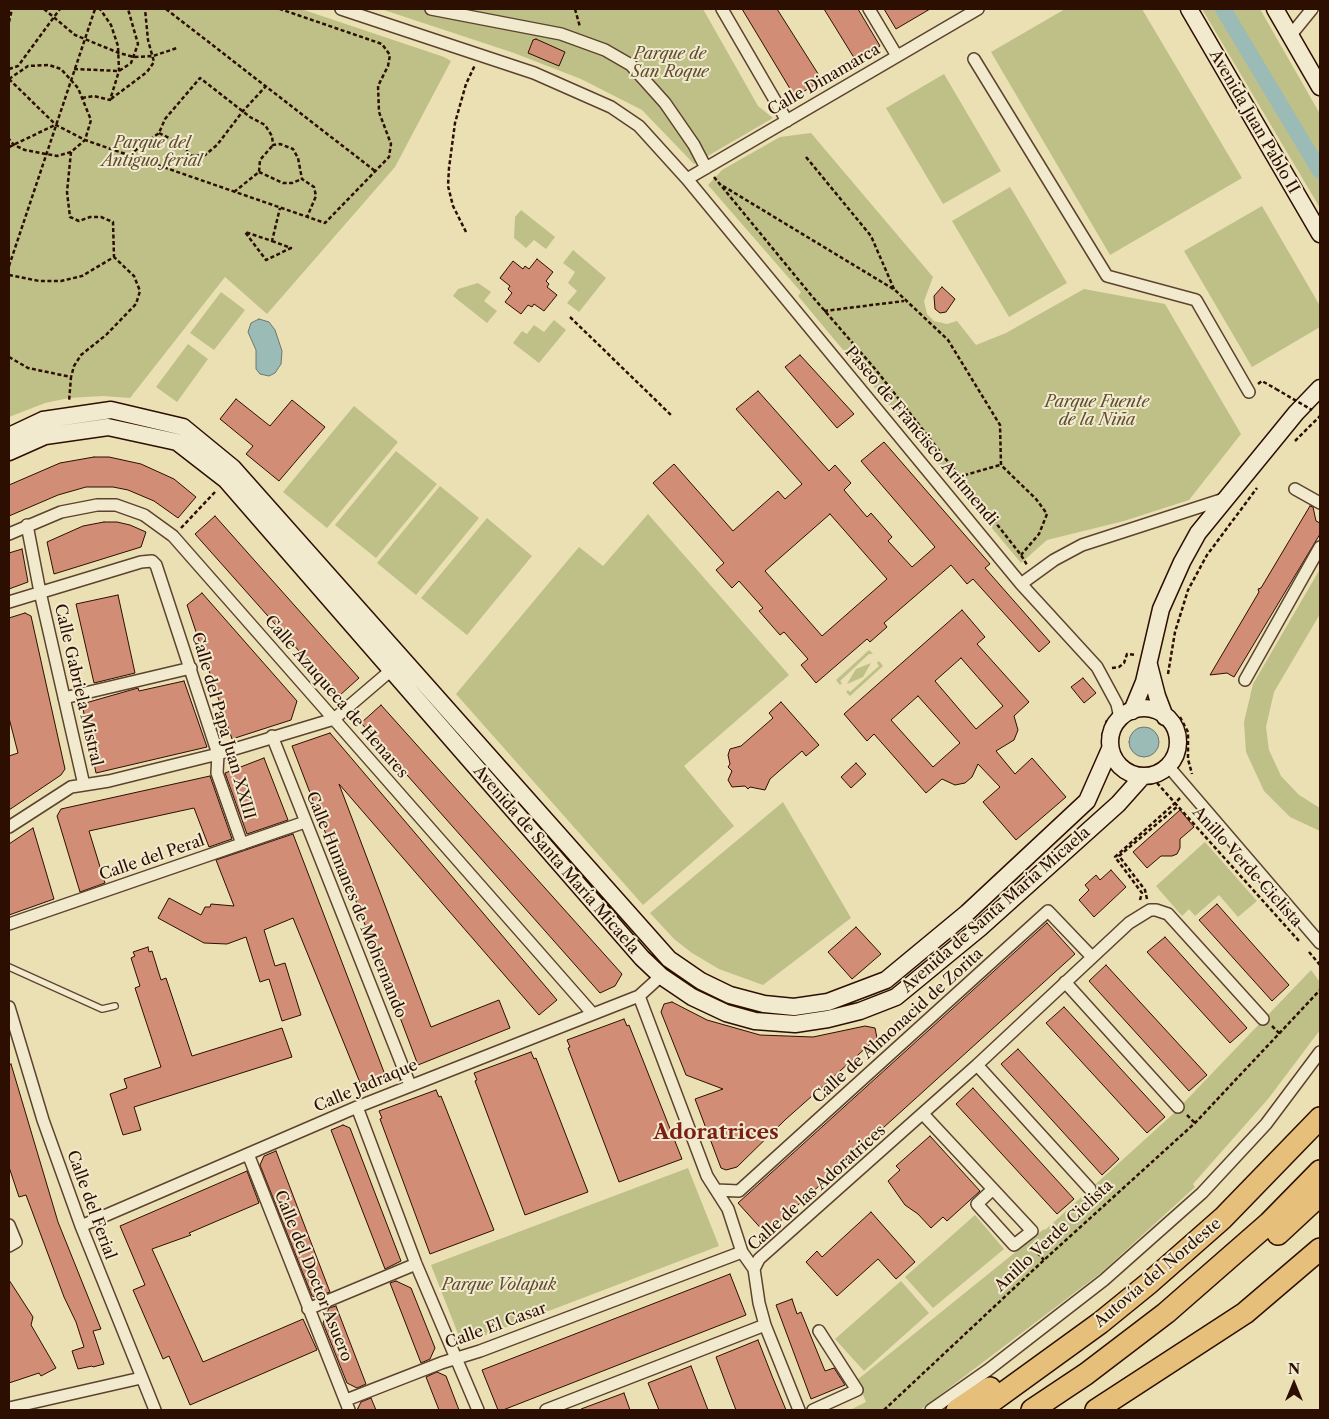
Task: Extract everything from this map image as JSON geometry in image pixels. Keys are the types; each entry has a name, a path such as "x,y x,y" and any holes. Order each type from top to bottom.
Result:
{"highway":[{"name":"Autovía del Nordeste","path":"980,1410 1100,1323 1192,1245 1223,1218 1320,1118"},
{"name":"Autovía del Nordeste","path":"1032,1410 1086,1374 1166,1313 1269,1223 1320,1171"},
{"path":"1166,1313 1238,1270 1320,1195"},
{"path":"1161,1368 1320,1236"},
{"path":"957,1410 1192,1245"},
{"path":"1096,1410 1245,1313 1320,1249"}],"street":[{"name":"Paseo de Francisco Aritmendi","path":"341,9 534,73 612,107 638,126 687,179 1022,584 1097,667 1117,704 1126,715"},
{"path":"431,9 561,34 605,50 631,65 665,103 694,145 706,168"},
{"path":"722,9 787,121"},
{"path":"869,9 897,56"},
{"name":"Calle Dinamarca","path":"687,179 978,9"},
{"name":"Avenida Juan Pablo II","path":"1189,9 1320,234"},
{"path":"1275,9 1320,87"},
{"path":"1290,36 1312,9"},
{"path":"974,59 1107,276 1196,300 1249,392"},
{"path":"1149,660 1157,696 1171,714 1177,744 1173,759 1168,766 1152,775 1147,782 1126,771 1113,758 1110,749 1112,732 1126,715 1149,660 1161,609 1182,562 1198,533 1224,499 1320,388"},
{"name":"Avenida de Santa María Micaela","path":"9,436 43,420 111,410 183,427 233,468 669,959 701,981 730,995 764,1004 794,1007 828,1002 886,980 967,913 1087,801 1110,749"},
{"name":"Avenida de Santa María Micaela","path":"9,452 46,436 108,427 178,442 226,480 642,958 661,976 692,997 726,1012 755,1020 795,1024 828,1019 860,1011 896,997 980,928 1118,804 1147,782"},
{"path":"1295,489 1320,503"},
{"path":"1022,584 1072,550 1224,499"},
{"name":"Calle Azuqueca de Henares","path":"9,534 61,512 97,505 116,505 144,515 173,536 592,1013"},
{"name":"Calle Gabriela Mistral","path":"27,525 40,592 84,785"},
{"path":"1245,680 1320,547"},
{"name":"Calle del Papa Juan XXIII","path":"9,602 141,562 152,561 159,570 191,668 218,754 217,773 242,844"},
{"path":"9,827 71,787 218,754 272,736 334,720 404,659"},
{"path":"64,698 191,668"},
{"path":"1126,715 1149,709 1171,714"},
{"name":"Calle Humanes de Mohernando","path":"272,736 410,1085"},
{"path":"1168,766 1320,943"},
{"name":"Calle del Peral","path":"9,924 305,822"},
{"path":"1150,910 1161,911 1174,920 1263,1018"},
{"name":"Calle de las Adoratrices","path":"799,1410 765,1325 756,1290 754,1269 765,1253 923,1114 1129,923 1150,910"},
{"name":"Calle de Almonacid de Zorita","path":"716,1190 739,1191 1048,911 1092,956"},
{"name":"Calle Jadraque","path":"80,1226 410,1085 639,996 661,976"},
{"path":"1065,982 1178,1106"},
{"path":"639,996 707,1176 728,1209 742,1252 754,1269"},
{"name":"Calle del Ferial","path":"9,1007 43,1120 80,1226 155,1410"},
{"path":"931,1410 988,1370 1104,1280 1202,1192 1266,1124 1320,1052"},
{"path":"977,1064 1090,1189"},
{"path":"357,1107 416,1264 478,1410"},
{"path":"923,1114 1032,1231 1014,1245 976,1204 992,1190"},
{"name":"Calle del Doctor Asuero","path":"248,1154 347,1405"},
{"path":"9,1226 16,1242 9,1246"},
{"name":"Calle El Casar","path":"347,1405 441,1363 457,1360 742,1252"},
{"path":"308,1309 416,1264"},
{"path":"546,1410 765,1325"},
{"path":"813,1410 857,1390 819,1331"},
{"path":"9,1408 141,1378"}],"lane":[{"path":"9,967 102,1009 115,1006"}],"path":[{"path":"9,22 12,9"},
{"path":"44,9 54,19 84,39 119,53 134,57 153,56 177,48"},
{"path":"9,69 18,66 60,9"},
{"path":"9,266 95,9"},
{"path":"100,9 111,25 119,53 119,71 110,100"},
{"path":"74,69 119,71 131,63 138,44 128,9"},
{"path":"110,100 147,72 154,62 148,40 145,9"},
{"path":"166,9 267,85 375,171"},
{"path":"9,139 14,145 57,156 71,152 85,140 91,120 78,88 61,69 38,64 28,66 9,79 56,125 85,140 325,223 389,157 391,144 379,112 378,86 388,66 390,55 382,44 280,9"},
{"path":"466,232 453,206 448,186 449,168 455,123 464,92 480,55"},
{"path":"129,155 159,133 164,119 200,78 264,125 272,136 273,145"},
{"path":"159,133 179,143 192,156 205,155 217,145 243,111 267,85"},
{"path":"82,98 94,96 110,100"},
{"path":"9,147 56,125"},
{"path":"234,192 259,172 260,160 273,145 280,144 293,149 298,158 302,179 314,187 316,196 307,217"},
{"path":"69,405 71,377 74,366 82,355 106,335 136,304 140,291 134,276 114,257 113,222 101,217 90,217 79,221 70,217 67,192 71,152"},
{"path":"806,157 871,236 895,290 904,301 948,340 1000,425 1000,465 1036,499 1047,514 1039,534 1022,555"},
{"path":"706,168 723,186 824,311 876,370 958,477 1022,555 1033,576"},
{"path":"259,172 283,183 292,183 302,179"},
{"path":"723,186 895,290"},
{"path":"272,241 280,208"},
{"path":"245,232 254,235 272,241 291,248 266,260 245,232"},
{"path":"9,275 39,281 60,281 82,276 114,257"},
{"path":"824,311 904,301"},
{"path":"570,317 671,415"},
{"path":"9,357 28,368 71,377"},
{"path":"1276,389 1312,410"},
{"path":"1295,442 1320,416"},
{"path":"958,477 1000,465"},
{"path":"173,536 226,480"},
{"path":"1168,677 1170,658 1188,590 1208,555 1258,486"},
{"path":"1097,667 1103,662 1111,668 1119,667 1124,663 1127,654 1149,660 1170,658"},
{"name":"Anillo Verde Ciclista","path":"1171,714 1188,732 1188,759 1193,774 1187,790 1175,803 1301,943"},
{"path":"1134,904 1142,898 1142,893 1115,857 1175,803 1157,783 1147,782"},
{"path":"1150,910 1145,890 1119,856 1178,806"},
{"path":"1307,950 1320,965"},
{"name":"Anillo Verde Ciclista","path":"884,1410 1044,1260 1195,1123 1320,990"},
{"path":"1024,1237 1044,1260"}],"green space":[{"name":"Parque del Antiguo ferial","path":"9,9 301,9 451,61 395,167 267,314 225,277 130,398 103,396 69,398 45,403 9,417"},
{"name":"Parque de San Roque","path":"381,9 703,9 758,106 773,118 694,164 642,110 581,79 514,53"},
{"path":"1065,9 1142,9 1242,178 1110,255 991,52"},
{"path":"1202,9 1260,9 1320,114 1320,208"},
{"path":"944,74 1001,171 943,204 886,108"},
{"name":"Parque Fuente de la Niña","path":"811,133 933,277 924,301 927,314 934,321 947,324 957,321 976,345 1006,333 1084,289 1165,304 1241,434 1189,500 1124,521 1047,540 1021,563 798,296 801,292 708,185 722,170 780,137"},
{"path":"1010,187 1067,283 1009,317 952,221"},
{"path":"1262,206 1320,306 1320,327 1252,367 1184,251"},
{"path":"521,210 555,237 546,249 534,240 526,248 514,238 515,217"},
{"path":"573,250 606,278 579,312 567,303 577,291 568,283 575,272 563,263"},
{"path":"478,283 491,292 484,301 497,311 487,323 453,296 458,289"},
{"path":"221,292 245,310 214,350 190,333"},
{"path":"554,320 566,330 539,363 513,343 522,331 527,334 534,325 544,332"},
{"path":"188,344 208,359 177,402 156,387"},
{"path":"354,406 398,442 327,528 283,492"},
{"path":"396,451 437,484 376,558 335,525"},
{"path":"440,486 479,518 416,595 377,563"},
{"path":"648,514 789,675 684,766 734,826 643,905 456,694 579,547 603,566"},
{"path":"487,518 532,556 467,635 421,598"},
{"path":"1320,569 1320,614 1274,692 1266,727 1269,750 1281,776 1299,795 1320,808 1320,831 1290,817 1264,791 1246,752 1244,722 1253,684"},
{"path":"869,650 873,654 869,654 840,681 842,683 840,685 836,680"},
{"path":"879,661 883,666 850,696 846,692 848,690 850,692 879,666 877,663"},
{"path":"871,663 863,677 847,684 856,669"},
{"path":"783,802 851,918 763,985 719,969 692,953 674,939 650,913"},
{"path":"1205,842 1257,901 1238,917 1219,895 1195,916 1189,909 1182,916 1156,886"},
{"path":"1311,970 1320,982 1320,1030 1268,1099 1193,1184 1195,1187 1102,1272 920,1410 850,1410 866,1402 857,1380 1045,1230 1173,1114"},
{"name":"Parque Volapuk","path":"688,1168 719,1246 462,1344 431,1265"},
{"path":"975,1215 1004,1249 933,1308 905,1277"},
{"path":"901,1281 929,1313 864,1371 835,1339"}],"water":[{"path":"259,319 269,322 275,330 282,351 281,364 275,373 269,376 260,374 256,369 256,350 248,332 251,323"},
{"path":"1144,727 1155,731 1159,742 1155,753 1144,757 1133,753 1129,742 1133,731"}],"building":[{"path":"742,9 777,9 822,80 795,97"},
{"path":"824,9 858,9 880,46 856,61"},
{"path":"884,9 930,9 896,29"},
{"path":"536,39 565,52 559,66 528,53 533,40"},
{"path":"537,259 553,272 546,281 549,284 547,287 557,295 544,311 534,304 532,307 528,305 521,314 505,302 512,293 508,289 510,286 500,278 513,261 523,269 525,266 529,269"},
{"path":"942,287 955,299 946,312 940,313 935,309 934,296"},
{"path":"800,355 854,414 837,428 785,367"},
{"path":"758,391 829,471 835,465 851,483 844,490 867,517 871,513 892,537 888,541 912,567 935,547 861,461 884,442 990,564 985,568 1050,642 1039,652 973,579 967,584 951,565 884,623 887,627 870,642 867,639 816,683 801,665 808,659 784,632 780,635 759,611 763,608 739,581 732,588 716,570 724,563 653,483 674,464 733,531 778,491 785,499 802,484 736,409","holes":["830,514 887,579 822,636 765,571"]},
{"path":"236,399 270,426 292,400 325,427 279,481 246,454 253,446 220,419"},
{"path":"94,457 109,457 141,464 174,479 196,497 178,518 154,501 128,490 113,487 86,487 58,495 9,516 9,485 60,463"},
{"path":"1310,506 1313,507 1316,521 1320,523 1320,534 1234,677 1227,673 1210,675 1259,592 1258,589 1261,588"},
{"path":"215,516 359,678 339,696 195,534"},
{"path":"104,522 130,525 146,532 141,547 54,574 47,542 83,526"},
{"path":"22,549 28,582 9,589 9,553"},
{"path":"202,593 297,701 291,720 232,739 187,605"},
{"path":"118,595 135,673 94,683 76,604"},
{"path":"962,610 985,637 977,644 1029,702 1014,716 1018,730 1014,740 996,751 1015,774 1032,758 1066,797 1016,840 983,802 1000,787 978,764 972,777 965,783 955,785 942,779 926,793 874,734 867,741 844,714","holes":["961,658 1003,706 976,729 935,681","918,696 960,743 933,767 891,720"]},
{"path":"25,613 31,616 65,769 61,775 9,810 9,756 18,753 9,718 9,618"},
{"path":"1083,678 1096,693 1084,703 1071,687"},
{"path":"184,681 207,747 96,773 82,704 138,688 139,691"},
{"path":"781,702 819,745 806,756 802,751 770,779 765,790 750,787 748,789 745,786 732,787 728,780 732,771 728,767 730,764 728,755 730,749 741,746 773,718 769,713"},
{"path":"381,705 622,974 615,986 600,993 361,723"},
{"path":"330,733 557,1000 539,1015 339,784 431,1027 499,1000 510,1028 418,1065 331,835 327,837 292,746"},
{"path":"264,758 288,820 247,834 225,773"},
{"path":"856,763 866,774 851,788 841,777"},
{"path":"210,776 232,839 209,847 194,808 89,831 105,883 80,892 57,816 61,809"},
{"path":"1180,810 1194,827 1180,839 1180,848 1177,854 1161,856 1147,868 1133,852"},
{"path":"33,828 54,899 9,915 9,844"},
{"path":"293,834 387,1080 363,1090 293,918 264,930 275,966 285,963 301,1015 282,1021 269,979 260,982 246,937 227,944 204,943 158,918 169,898 201,915 205,907 210,907 211,904 234,906 216,860"},
{"path":"1111,870 1126,887 1094,917 1079,900 1089,890 1085,885 1096,875 1100,880"},
{"path":"1217,904 1289,985 1272,1001 1199,920"},
{"path":"1047,923 1075,954 766,1234 738,1203"},
{"path":"856,927 881,954 852,979 828,952"},
{"path":"1165,937 1247,1028 1230,1043 1147,952"},
{"path":"148,947 149,952 152,951 161,980 166,978 192,1056 282,1028 292,1057 134,1107 141,1130 123,1135 110,1094 127,1088 124,1079 161,1067 135,988 140,986 131,958 135,956 133,952"},
{"path":"1106,965 1207,1075 1189,1091 1089,981"},
{"path":"672,1002 707,1020 760,1035 813,1037 865,1026 875,1028 877,1038 785,1120 737,1167 726,1170 721,1168 695,1099 723,1089 686,1075 661,1012 664,1004"},
{"path":"1064,1007 1165,1117 1147,1133 1046,1023"},
{"path":"624,1019 627,1026 629,1025 682,1159 619,1182 568,1048 570,1047 567,1040"},
{"path":"1018,1049 1119,1159 1102,1175 1001,1064"},
{"path":"531,1052 534,1059 536,1058 588,1192 525,1215 475,1081 477,1080 474,1073"},
{"path":"11,1064 58,1222 101,1329 93,1331 104,1364 78,1369 72,1351 84,1347 76,1322 64,1297 26,1195 19,1197 9,1167 9,1065"},
{"path":"973,1088 1074,1199 1057,1214 956,1104"},
{"path":"436,1090 439,1097 441,1096 494,1230 430,1254 380,1119 382,1118 379,1111"},
{"path":"343,1125 350,1128 401,1261 385,1269 331,1130"},
{"path":"930,1136 980,1191 947,1221 943,1217 931,1228 918,1214 905,1205 888,1181 900,1170 896,1166"},
{"path":"276,1151 330,1292 316,1297 312,1296 260,1165 264,1156"},
{"path":"247,1171 259,1203 189,1233 191,1235 152,1249 203,1362 303,1319 317,1350 190,1405 169,1356 163,1359 133,1290 145,1285 120,1226"},
{"path":"871,1212 915,1262 896,1279 878,1259 837,1296 806,1262 817,1251 822,1257"},
{"path":"730,1274 746,1315 503,1410 498,1410 482,1370"},
{"path":"9,1280 33,1317 31,1325 56,1368 41,1376 39,1373 9,1383"},
{"path":"396,1281 411,1288 435,1348 430,1359 421,1363 390,1283"},
{"path":"792,1299 797,1314 801,1312 825,1371 834,1368 845,1385 811,1399 776,1305"},
{"path":"336,1306 366,1384 357,1388 347,1383 323,1323 329,1308"},
{"path":"758,1340 786,1410 736,1410 716,1357"},
{"path":"691,1366 708,1410 659,1410 648,1383"},
{"path":"437,1372 446,1376 459,1410 439,1410 426,1377"},
{"path":"624,1393 630,1410 581,1410 581,1409"},
{"path":"371,1398 376,1410 357,1410 361,1402"}],"waterway":[{"path":"1223,9 1320,171"}],"district":[{"name":"Adoratrices","path":"716,1133"}]}
